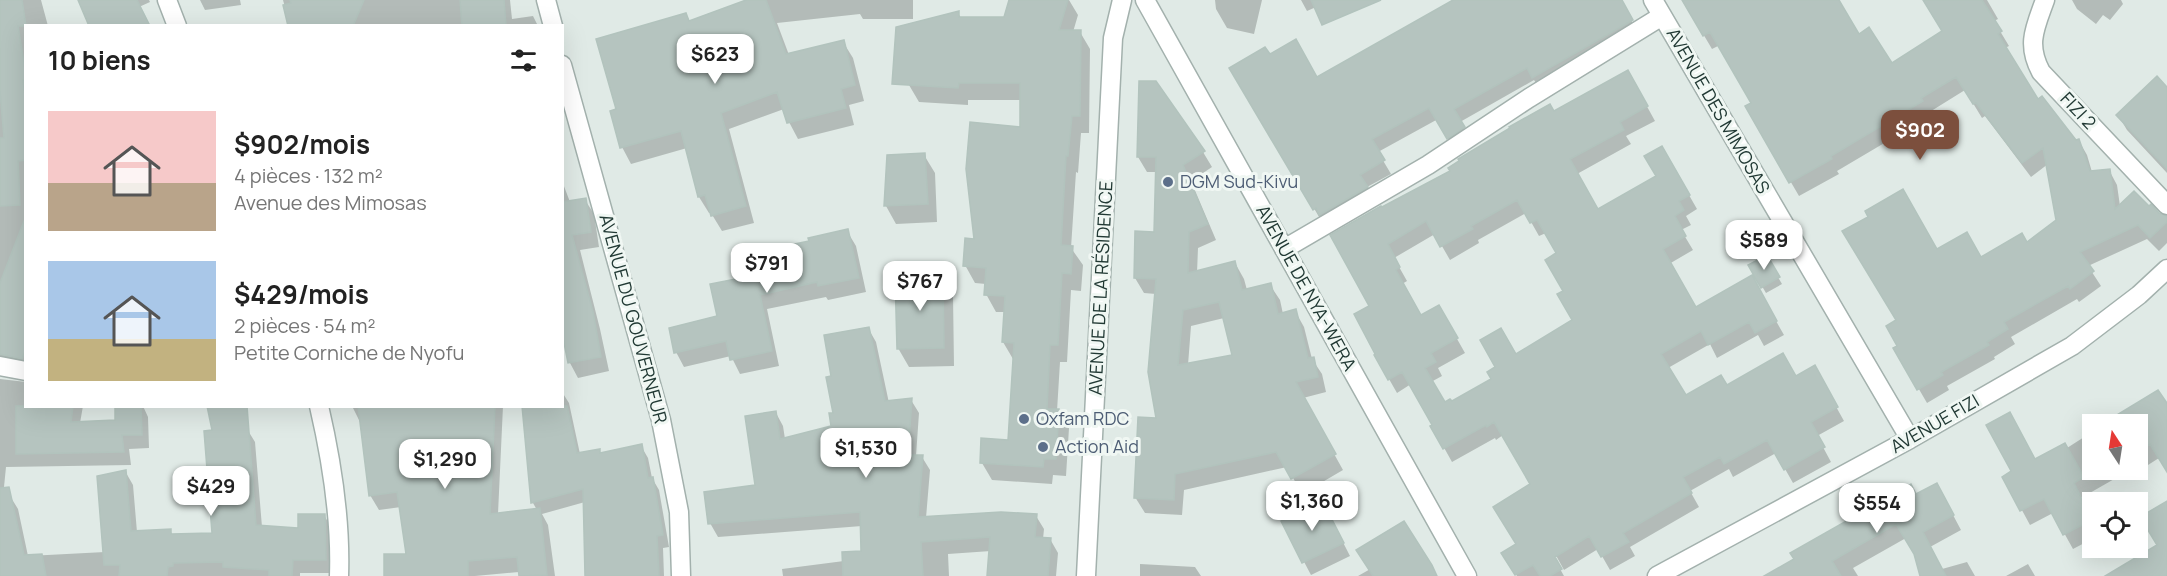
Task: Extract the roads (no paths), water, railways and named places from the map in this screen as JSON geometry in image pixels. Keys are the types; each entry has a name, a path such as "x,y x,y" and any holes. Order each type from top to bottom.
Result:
{"street":[{"path":"167,0 176,24"},
{"path":"546,0 552,24"},
{"name":"AVENUE DE LA RÉSIDENCE","path":"1086,576 1113,38 1122,0"},
{"name":"AVENUE DE NYA-WERA","path":"1144,0 1467,576"},
{"name":"AVENUE DES MIMOSAS","path":"1653,0 1911,439"},
{"name":"FIZI 2","path":"2045,0 2033,33 2033,57 2041,72 2167,205"},
{"path":"1284,249 1428,165 1529,98 1662,16"},
{"name":"AVENUE DU GOUVERNEUR","path":"564,72 661,420 679,512 681,576"},
{"name":"AVENUE FIZI","path":"1658,576 1911,439 2072,346 2139,295 2167,269"},
{"path":"0,366 24,371"},
{"path":"320,408 330,450 340,542 339,576"}],"place":[{"name":"DGM Sud-Kivu","path":"1168,182"},
{"name":"Oxfam RDC","path":"1024,419"},
{"name":"Action Aid","path":"1043,447"}]}
